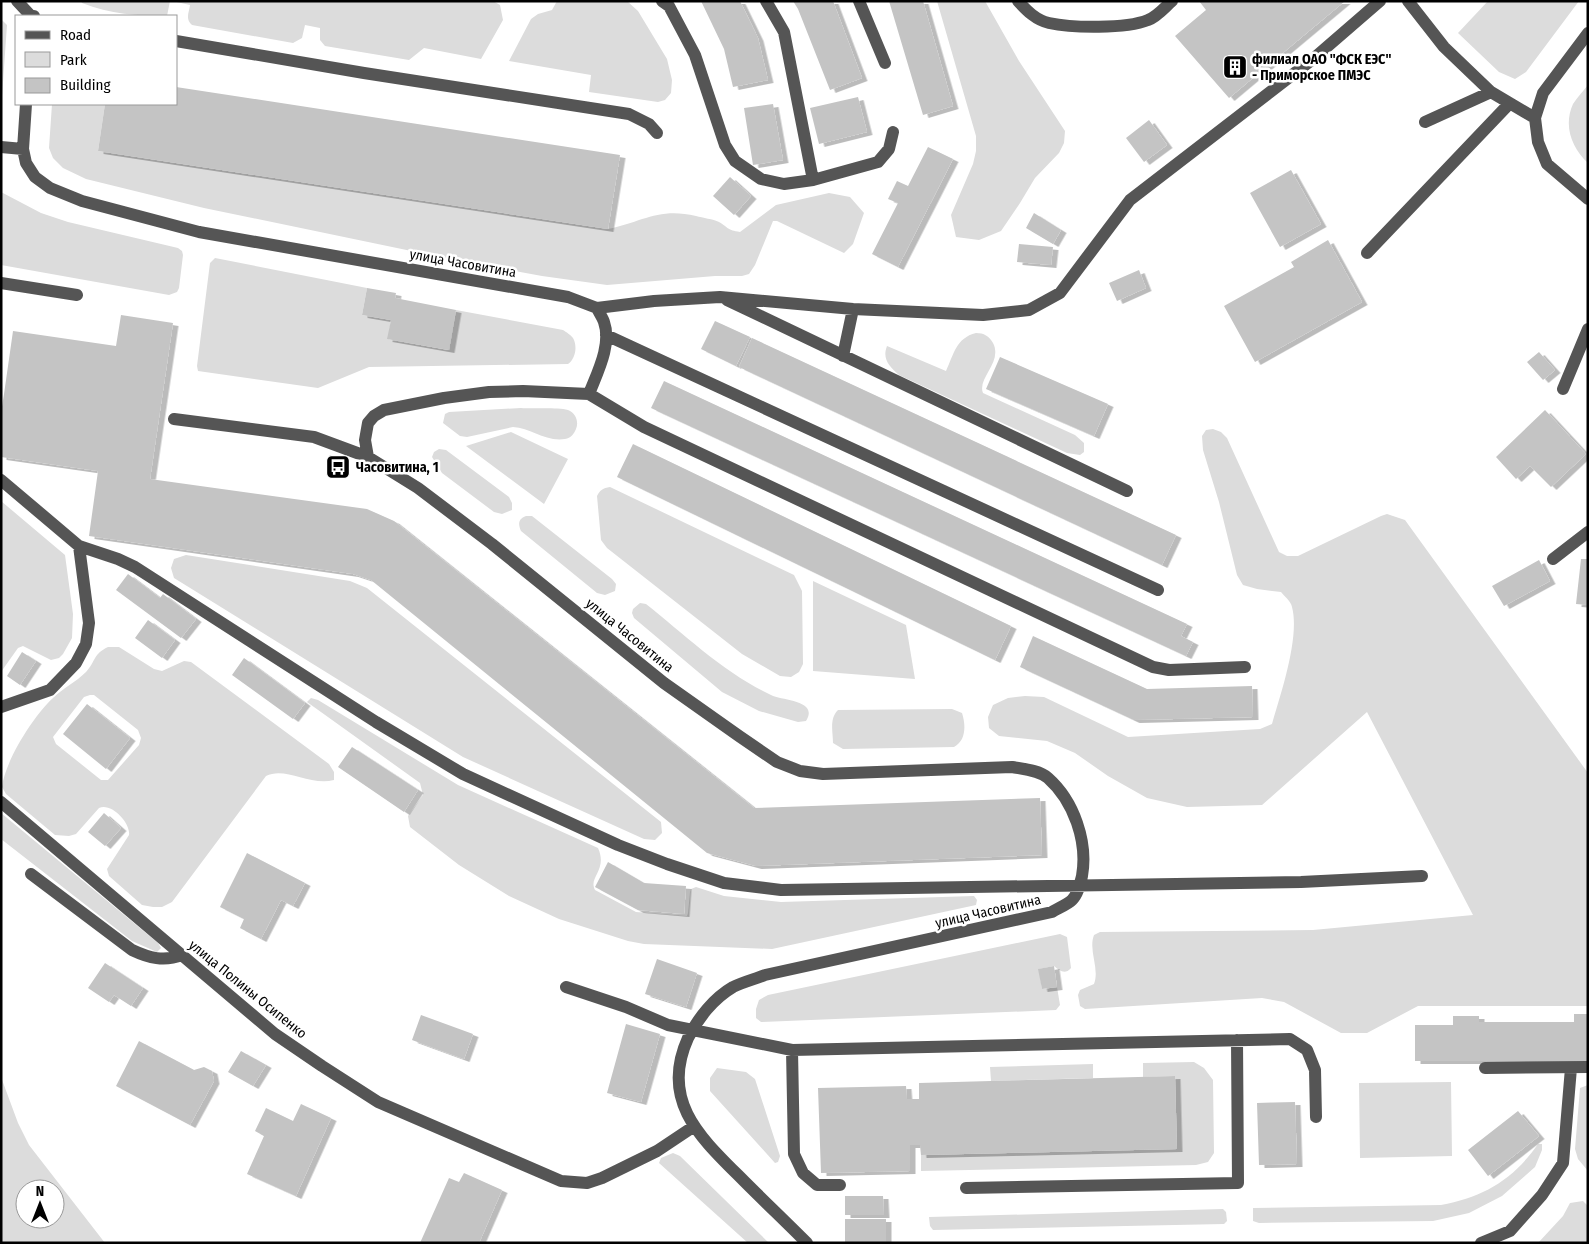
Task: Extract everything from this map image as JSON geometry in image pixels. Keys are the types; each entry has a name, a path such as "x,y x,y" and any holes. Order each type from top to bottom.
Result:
{"street":[{"path":"18,1 31,15"},
{"path":"30,1 32,15"},
{"path":"662,1 669,6 695,56 725,145 735,161 761,179 784,184 813,180 878,162 889,148 893,132"},
{"path":"766,1 784,32 813,180"},
{"path":"859,1 885,62"},
{"path":"1018,1 1029,13 1048,23 1121,27 1150,20 1172,1"},
{"path":"589,394 605,349 606,335 604,322 597,308 654,301 720,297 853,309 983,316 1029,310 1060,293 1130,200 1313,59 1380,1"},
{"path":"1408,1 1444,47 1491,92 1535,118"},
{"path":"1588,33 1543,93 1535,118 1538,142 1547,164 1588,200"},
{"path":"178,41 364,73 629,114 644,120 657,133"},
{"path":"1425,122 1491,92"},
{"path":"1367,252 1509,104"},
{"path":"1,147 23,149 26,105"},
{"name":"улица Часовитина","path":"23,149 26,163 35,177 50,188 82,201 199,232 560,296 597,308"},
{"path":"1,283 77,295"},
{"path":"720,297 1127,491"},
{"path":"843,356 853,309"},
{"path":"1563,389 1588,329"},
{"path":"606,335 1158,590"},
{"path":"368,457 365,440 368,423 374,416 384,410 444,398 490,392 523,390 589,394 644,427 1153,667 1169,670 1245,667"},
{"name":"улица Часовитина","path":"174,420 314,437 368,457 418,488 492,544 664,683 777,762 800,771 823,774 1012,767 1029,769 1046,776 1062,793 1073,812 1079,830 1084,863 1080,884 1072,900 1052,912 765,975 734,987 718,997 692,1031 683,1050 678,1075 681,1100 693,1127 732,1169 807,1243"},
{"path":"1,480 79,546 118,559 135,567 368,716 463,774 618,845 724,883 781,890 1300,882 1422,876"},
{"path":"1553,559 1588,532"},
{"path":"1,707 50,690 76,663 86,644 89,623 79,546"},
{"name":"улица Полины Осипенко","path":"1,802 276,1034 378,1102 562,1181 587,1183 602,1178 656,1151 693,1127"},
{"path":"31,874 132,950 145,956 161,959 182,956"},
{"path":"566,987 626,1007 668,1026 792,1050 1290,1039 1307,1050 1315,1070 1316,1117"},
{"path":"966,1188 1238,1183 1236,1040"},
{"path":"792,1050 794,1154 803,1173 817,1185 840,1185"},
{"path":"1485,1068 1588,1067"},
{"path":"1481,1243 1510,1231 1542,1195 1563,1164 1571,1068"}],"green space":[{"path":"81,1 170,1 167,15 135,15 114,12 82,3"},
{"path":"172,1 493,1 500,5 503,20 481,59 424,48 409,60 325,46 320,40 320,28 305,25 302,38 293,43 192,25 188,18 190,5"},
{"path":"557,1 627,1 638,11 667,59 672,80 671,93 665,100 658,102 589,92 591,75 509,61 531,19 538,14 552,10"},
{"path":"937,1 985,1 1019,61 1065,131 1064,143 1059,153 1035,178 1001,231 979,240 956,237 951,215 973,164 976,151 976,136"},
{"path":"1488,1 1579,1 1526,72 1515,79 1499,72 1458,33"},
{"path":"1,19 7,25 1,110"},
{"path":"1588,85 1588,163 1574,144 1569,128 1569,120 1573,104"},
{"path":"52,105 105,105 98,151 608,229 651,216 671,213 714,220 730,230 740,232 776,205 829,193 850,197 864,213 853,244 844,253 777,221 773,221 755,265 749,274 607,285 542,276 445,258 204,208 86,179 63,168 53,158 49,148"},
{"path":"1,192 41,213 68,222 178,248 182,251 183,255 177,292 169,295 1,265"},
{"path":"215,258 367,288 362,315 391,320 388,339 448,350 456,310 563,330 573,338 575,352 568,364 369,367 318,388 198,371 197,366 210,263"},
{"path":"976,333 984,334 988,337 993,343 995,350 993,363 983,382 983,393 1075,435 1084,443 1084,452 1080,455 1067,453 899,375 886,359 887,346 946,371 956,348 969,335"},
{"path":"521,408 568,410 576,418 576,429 572,436 565,439 551,439 513,427 467,437 460,436 443,423 445,414 449,412"},
{"path":"1213,429 1221,432 1227,438 1279,552 1287,556 1298,556 1387,514 1405,520 1588,773 1588,1006 1418,1006 1367,1033 1341,1033 1284,1002 1262,998 1085,1009 1080,1006 1078,995 1080,990 1094,984 1096,972 1092,947 1094,935 1100,932 1313,930 1473,915 1367,712 1262,805 1187,807 1147,798 1108,776 1075,753 1047,741 999,736 989,728 988,717 993,705 1008,698 1025,696 1044,697 1128,737 1260,729 1272,724 1292,649 1294,619 1292,607 1281,592 1243,585 1237,575 1219,502 1203,450 1202,436 1206,430"},
{"path":"511,432 568,459 544,504 466,446"},
{"path":"439,449 446,450 509,497 512,503 512,510 502,514 494,512 442,473 432,457 434,452"},
{"path":"610,487 794,575 802,591 803,664 799,672 791,677 780,676 742,654 607,548 601,540 597,496 599,492"},
{"path":"1,501 65,555 73,614 72,638 59,658 51,660 23,646 18,648 1,672"},
{"path":"526,516 532,516 612,579 616,584 615,591 605,595 597,593 521,531 519,522"},
{"path":"186,555 350,581 367,588 661,822 662,833 655,840 644,839 463,757 174,578 171,568 174,559"},
{"path":"813,581 906,625 915,679 813,671"},
{"path":"640,603 646,604 737,676 771,695 804,705 808,709 809,714 806,721 798,722 759,711 722,692 634,618 633,609"},
{"path":"108,647 119,647 154,669 162,671 184,661 191,662 329,764 334,772 334,780 316,780 281,773 266,776 172,902 162,907 142,905 109,876 107,869 129,835 127,825 119,815 109,808 99,808 76,834 69,836 55,835 6,794 2,787 4,776 14,752 37,715 57,694 86,672 97,655","holes":["94,695 138,730 141,738 139,745 108,780 101,780 56,744 53,737 84,697"]},
{"path":"311,698 318,700 458,785 598,848 601,862 594,881 595,890 636,912 687,916 690,892 691,889 696,887 724,896 781,902 974,896 977,900 976,905 772,949 644,944 628,941 559,919 509,896 459,865 410,827 408,816 423,795 420,783 307,702"},
{"path":"952,709 962,713 964,723 963,737 954,747 843,749 833,743 832,721 838,710"},
{"path":"1,813 158,943 161,948 157,952 132,941 1,839"},
{"path":"1060,934 1067,937 1071,968 1065,972 1060,971 1054,966 1039,969 1042,989 1057,987 1060,1005 1056,1010 761,1022 756,1018 759,1000 768,995"},
{"path":"1194,1062 1204,1068 1213,1080 1214,1153 1208,1162 1196,1165 921,1171 921,1155 1177,1149 1175,1076 1143,1077 1143,1063"},
{"path":"1093,1064 1093,1078 991,1081 990,1067"},
{"path":"717,1068 746,1072 755,1079 780,1156 778,1162 775,1163 710,1091 710,1078"},
{"path":"1,1077 18,1123 29,1145 55,1179 15,1179 15,1229 65,1229 65,1191 105,1243 1,1243"},
{"path":"1451,1082 1452,1156 1360,1158 1359,1083"},
{"path":"1588,1085 1588,1171 1578,1159 1575,1149 1580,1088"},
{"path":"1538,1144 1542,1144 1542,1150 1535,1167 1502,1196 1469,1213 1433,1221 1259,1223 1253,1221 1253,1208 1441,1205 1456,1202 1484,1192 1496,1185 1518,1168"},
{"path":"673,1153 680,1156 769,1243 748,1243 659,1163 661,1158"},
{"path":"1583,1201 1588,1206 1588,1243 1538,1243 1563,1216 1570,1203"},
{"path":"1223,1209 1226,1212 1227,1221 1224,1224 933,1230 930,1226 929,1217"}],"building":[{"path":"701,1 740,1 758,38 768,80 733,87 724,49"},
{"path":"793,1 833,1 862,78 830,90 798,9"},
{"path":"889,1 923,1 953,106 923,115"},
{"name":"филиал ОАО \"ФСК ЕЭС\" - Приморское ПМЭС","path":"1199,1 1345,1 1229,98 1175,36 1206,10"},
{"path":"178,87 620,155 608,229 98,151 105,105 178,105"},
{"path":"858,97 867,132 819,144 810,108"},
{"path":"773,104 783,160 753,165 744,108"},
{"path":"1149,120 1167,145 1144,162 1126,138"},
{"path":"928,147 953,159 898,267 872,254 898,203 888,199 897,181 908,186"},
{"path":"1291,170 1321,224 1280,247 1250,193"},
{"path":"730,177 751,196 734,215 713,196"},
{"path":"1034,213 1061,230 1053,244 1026,228"},
{"path":"1328,240 1362,302 1255,362 1224,306 1294,267 1291,262"},
{"path":"1019,244 1053,247 1051,265 1017,262"},
{"path":"1139,270 1146,288 1117,301 1109,283"},
{"path":"367,288 396,293 395,298 456,310 449,350 387,339 391,320 362,315"},
{"path":"121,315 173,323 150,479 367,509 394,521 754,808 1040,798 1042,855 756,866 707,853 371,580 353,574 89,536 98,471 1,457 1,413 13,331 116,346"},
{"path":"715,321 750,337 736,366 701,349"},
{"path":"752,338 1176,535 1162,565 739,367"},
{"path":"1539,352 1555,370 1543,380 1527,362"},
{"path":"1000,357 1108,404 1094,436 986,389"},
{"path":"664,381 1187,624 1181,636 1193,642 1186,656 651,408"},
{"path":"1545,410 1586,454 1551,487 1530,466 1516,479 1496,457"},
{"path":"633,444 1011,626 995,660 617,477"},
{"path":"1581,559 1588,559 1588,605 1576,604"},
{"path":"1539,560 1550,581 1504,606 1492,586"},
{"path":"128,574 160,598 163,594 196,619 181,638 116,590"},
{"path":"148,620 175,640 162,658 135,638"},
{"path":"1033,636 1147,689 1252,686 1253,717 1134,720 1020,667"},
{"path":"22,652 36,661 20,685 7,676"},
{"path":"244,658 305,703 293,719 232,675"},
{"path":"87,704 130,738 106,769 63,734"},
{"path":"352,747 418,790 404,812 338,767"},
{"path":"104,813 121,828 105,846 88,832"},
{"path":"247,853 305,883 293,906 281,900 261,939 240,928 244,919 220,907"},
{"path":"608,862 644,883 686,886 684,914 638,910 595,887"},
{"path":"657,959 697,973 686,1007 645,994"},
{"path":"105,963 143,988 131,1006 114,995 109,1002 88,988"},
{"path":"1054,966 1057,987 1042,989 1038,969"},
{"path":"1574,1014 1588,1014 1588,1061 1415,1061 1415,1025 1453,1025 1453,1016 1479,1016 1479,1022 1574,1022"},
{"path":"421,1015 473,1034 464,1059 412,1040"},
{"path":"626,1024 660,1034 641,1102 607,1093"},
{"path":"139,1041 194,1070 204,1067 212,1071 214,1081 190,1125 116,1086"},
{"path":"241,1051 266,1065 253,1086 228,1072"},
{"path":"1175,1076 1177,1149 921,1155 920,1145 910,1145 910,1171 821,1173 818,1088 906,1086 907,1099 919,1099 919,1083"},
{"path":"1295,1102 1297,1164 1259,1165 1257,1103"},
{"path":"301,1104 331,1118 296,1196 247,1174 264,1136 255,1131 266,1108 293,1121"},
{"path":"1518,1111 1539,1136 1488,1176 1468,1150"},
{"path":"464,1173 502,1190 479,1243 420,1243 449,1178 459,1182"},
{"path":"845,1196 883,1196 884,1215 845,1215"},
{"path":"845,1219 886,1219 886,1243 845,1243"}],"place":[{"name":"филиал ОАО \"ФСК ЕЭС\" - Приморское ПМЭС","path":"1235,67"},
{"name":"Часовитина, 1","path":"338,467"}]}
